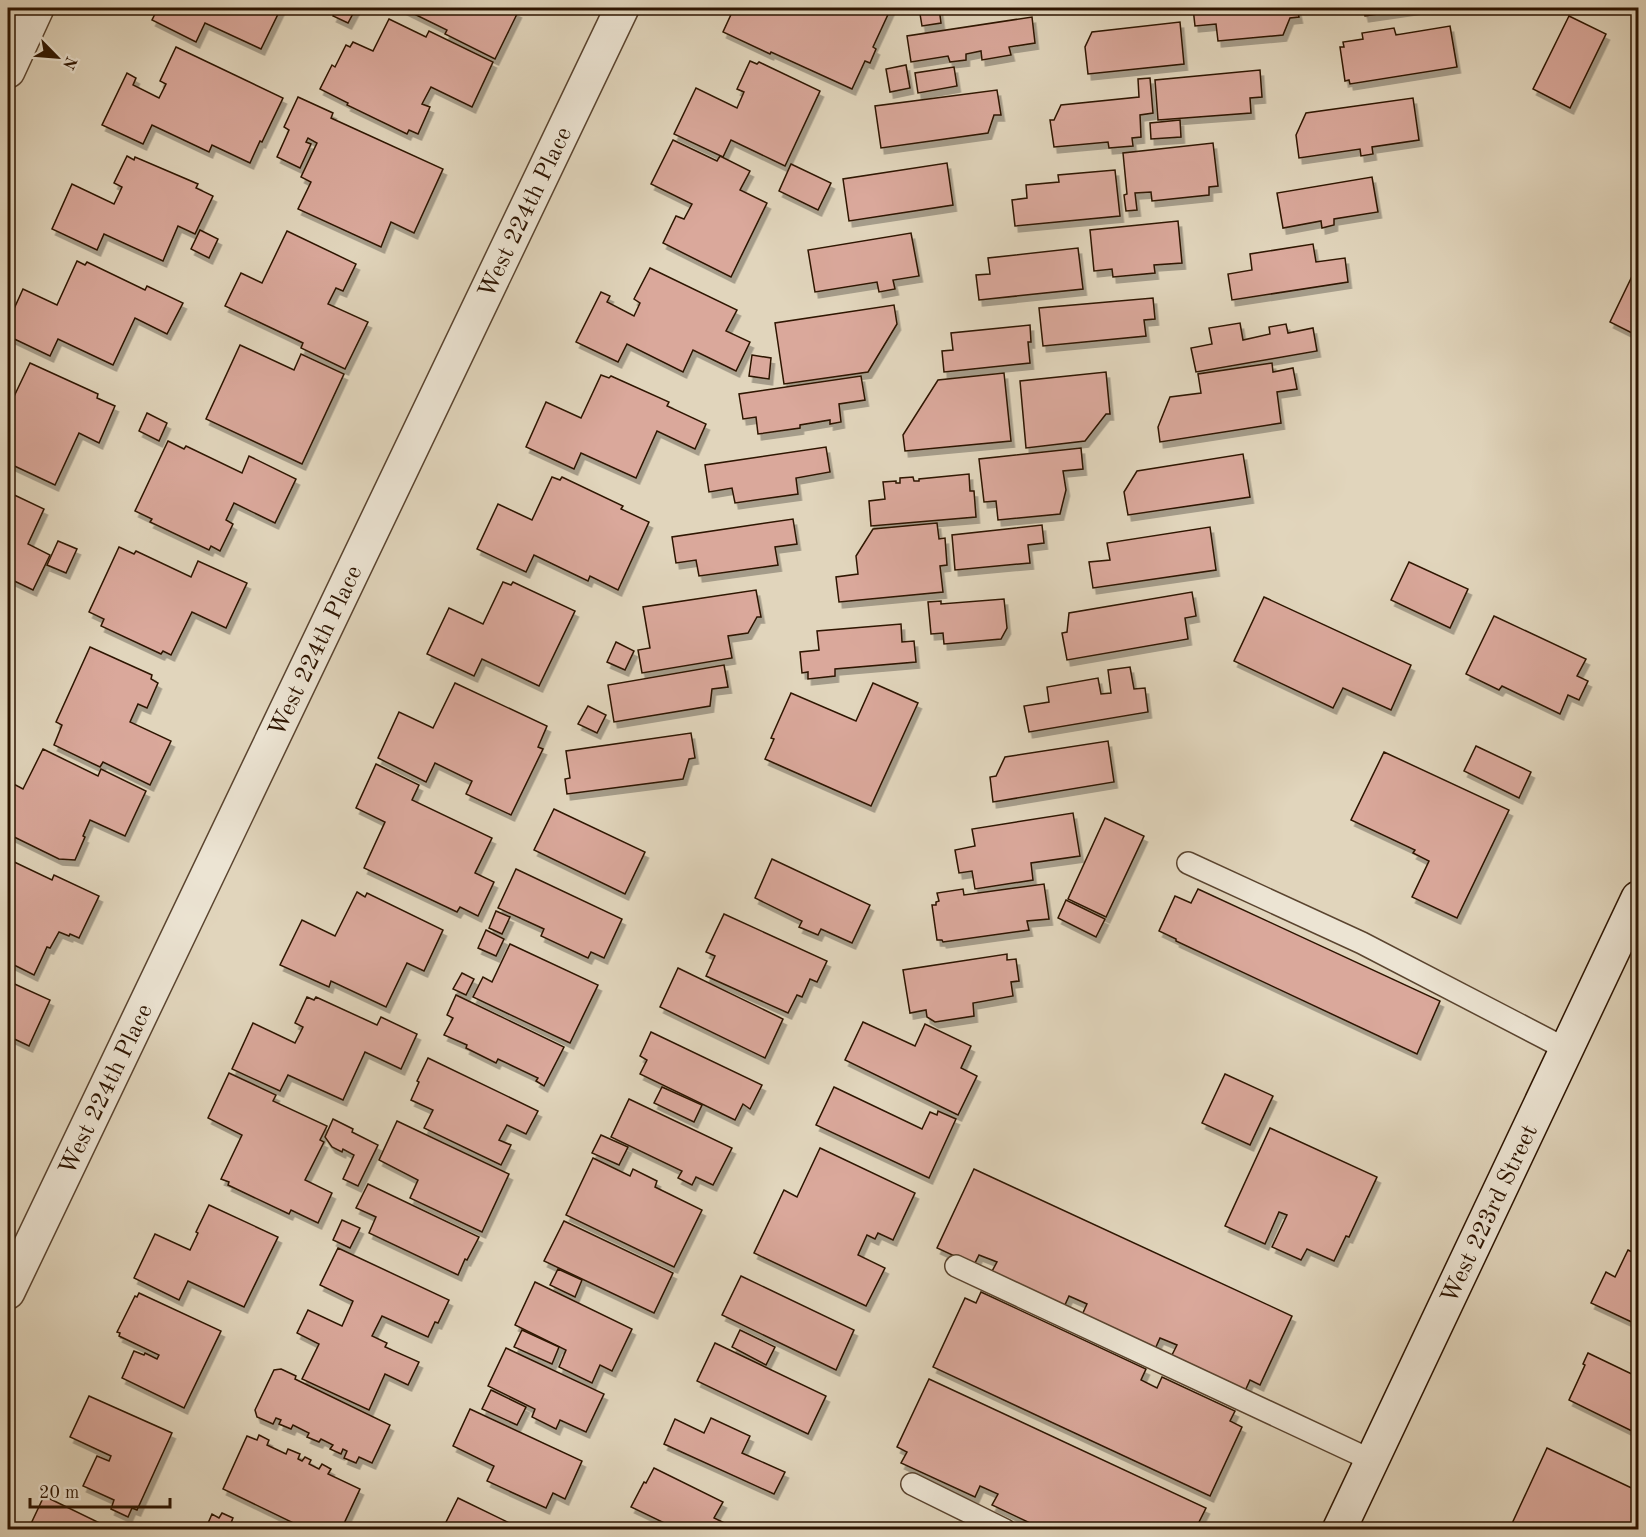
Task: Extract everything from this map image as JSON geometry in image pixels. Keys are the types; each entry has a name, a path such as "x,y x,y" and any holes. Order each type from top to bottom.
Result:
{"street":[{"path":"8,71 37,8"},
{"name":"West 224th Place","path":"8,1292 622,8"},
{"name":"West 223rd Street","path":"1339,1530 1638,898"}],"lane":[{"path":"1188,863 1362,943 1568,1050"},
{"path":"956,1266 1371,1460"},
{"path":"912,1484 1005,1530"}],"building":[{"path":"158,8 281,8 261,49 205,23 196,42 152,20"},
{"path":"337,8 356,8 348,23 333,16"},
{"path":"402,8 508,8 518,12 495,59 445,34 447,30"},
{"path":"734,8 891,8 873,47 876,49 870,63 865,61 852,89 723,32"},
{"path":"919,8 939,8 941,23 922,26"},
{"path":"1193,8 1297,8 1299,17 1290,18 1283,35 1218,41 1216,24 1195,26"},
{"path":"1363,8 1419,8 1365,16"},
{"path":"1569,16 1606,34 1570,108 1533,89"},
{"path":"1032,17 1035,43 1009,47 1011,55 982,60 981,51 966,54 966,60 950,62 948,56 911,62 907,36"},
{"path":"389,19 426,37 429,31 493,62 472,107 431,87 422,104 430,107 418,134 409,130 407,134 347,105 348,103 320,89 332,65 335,67 346,45 350,47 353,42 373,51"},
{"path":"1180,22 1184,64 1088,74 1085,47 1092,32"},
{"path":"1450,26 1457,67 1350,84 1349,80 1345,81 1340,47 1344,47 1343,42 1363,39 1362,33 1394,28 1396,35"},
{"path":"176,47 283,98 250,163 212,145 209,152 152,125 143,144 102,125 127,73 136,78 133,85 159,98 166,84 160,81"},
{"path":"750,61 757,64 759,62 820,91 785,166 731,140 723,157 674,134 696,88 737,108 744,92 737,89"},
{"path":"906,65 910,88 890,92 886,69"},
{"path":"954,67 957,86 918,93 915,73"},
{"path":"1260,70 1262,97 1250,98 1251,113 1158,120 1155,80"},
{"path":"1150,78 1153,113 1140,115 1141,137 1132,138 1133,146 1109,148 1108,142 1054,147 1050,120 1054,120 1061,105 1139,97 1138,79"},
{"path":"997,90 1001,115 994,115 988,133 881,148 875,106"},
{"path":"298,97 333,113 331,118 443,169 414,233 391,222 381,247 298,209 311,182 301,177 317,143 308,138 306,142 311,144 300,168 277,157 289,130 284,127"},
{"path":"1413,98 1419,140 1372,147 1373,154 1361,156 1360,149 1299,158 1296,135 1306,113"},
{"path":"1180,120 1181,137 1151,139 1150,123"},
{"path":"673,140 717,161 720,156 750,171 740,190 767,203 731,277 663,243 676,216 684,219 692,204 651,184"},
{"path":"1213,143 1218,186 1209,187 1209,195 1152,201 1151,192 1135,193 1137,210 1126,211 1124,195 1127,194 1123,153"},
{"path":"127,156 134,160 135,157 198,184 196,188 213,196 195,234 178,226 163,261 104,234 97,250 52,229 72,184 114,204 122,187 114,183"},
{"path":"947,163 953,205 849,221 843,179"},
{"path":"791,164 831,183 818,210 779,191"},
{"path":"1115,170 1120,216 1015,226 1012,200 1027,198 1026,185 1059,182 1058,175"},
{"path":"1372,177 1378,212 1334,219 1334,225 1322,228 1321,221 1283,228 1277,193"},
{"path":"1178,221 1182,263 1154,265 1155,273 1113,277 1112,269 1094,271 1090,230"},
{"path":"200,230 218,239 209,258 191,249"},
{"path":"287,231 356,264 343,291 336,288 328,304 368,322 345,369 301,348 303,343 225,306 241,273 262,283"},
{"path":"911,233 919,276 893,280 895,289 879,292 877,282 815,292 808,250"},
{"path":"1313,244 1316,262 1345,258 1348,282 1232,300 1228,274 1252,270 1250,254"},
{"path":"1078,248 1083,289 979,300 976,275 990,274 988,258"},
{"path":"77,261 85,265 87,262 145,290 147,286 183,303 167,334 135,318 113,365 58,339 50,356 8,336 8,322 23,289 57,305"},
{"path":"650,268 737,310 726,331 750,342 736,371 693,350 683,372 627,344 618,362 576,342 601,292 610,296 607,302 634,316 640,303 634,299"},
{"path":"1636,268 1638,269 1638,336 1610,322"},
{"path":"1153,298 1155,319 1144,320 1146,336 1043,346 1039,308"},
{"path":"894,305 897,324 868,372 784,384 775,323"},
{"path":"1240,323 1243,340 1270,334 1269,327 1286,324 1288,333 1313,328 1317,351 1196,372 1191,348 1212,344 1209,328"},
{"path":"1030,325 1031,342 1028,342 1030,363 944,372 942,351 953,350 951,333"},
{"path":"240,345 294,370 301,354 344,374 302,464 206,419"},
{"path":"752,355 771,358 769,379 749,376"},
{"path":"30,363 98,394 97,398 115,406 99,443 79,433 55,485 8,463 13,445 8,443 8,409"},
{"path":"1272,363 1273,372 1293,368 1297,389 1277,392 1281,423 1160,442 1158,427 1170,397 1201,393 1198,374"},
{"path":"1106,372 1110,414 1106,414 1085,441 1026,448 1020,381"},
{"path":"1004,373 1011,441 905,451 903,435 938,380"},
{"path":"601,375 609,378 611,376 669,402 667,406 706,424 695,449 657,431 636,478 581,453 574,469 526,447 546,402 581,418"},
{"path":"861,376 865,400 839,404 841,422 830,424 830,420 800,425 800,428 758,434 756,417 743,419 739,394"},
{"path":"147,413 167,423 159,441 139,431"},
{"path":"168,441 184,449 186,446 242,473 249,456 296,479 275,523 234,503 226,520 233,524 220,551 211,546 209,550 150,522 152,519 135,511"},
{"path":"826,447 830,472 796,478 798,494 735,503 732,488 709,492 705,465"},
{"path":"1081,448 1083,469 1063,471 1066,490 1060,514 998,520 996,501 984,502 979,459"},
{"path":"1243,454 1250,497 1128,515 1124,492 1137,471"},
{"path":"969,474 970,491 974,491 976,517 871,526 869,501 885,499 883,482 900,483 900,478 913,477 914,481 919,481 919,479"},
{"path":"552,477 560,480 562,477 623,506 621,509 649,522 618,590 590,576 588,581 534,555 526,572 477,549 498,504 532,520"},
{"path":"8,492 44,509 28,544 50,555 33,590 8,578"},
{"path":"793,519 797,544 775,547 778,565 699,576 696,560 676,563 672,537"},
{"path":"937,523 939,539 945,538 947,565 940,566 943,592 839,602 836,577 858,574 856,556 873,529"},
{"path":"1042,525 1044,543 1028,545 1030,563 955,570 952,535"},
{"path":"1210,527 1216,570 1093,588 1089,562 1110,560 1107,543"},
{"path":"58,541 77,549 66,573 47,565"},
{"path":"119,547 134,554 136,551 191,577 198,561 247,583 226,628 192,612 171,655 163,651 161,654 101,626 104,619 89,612"},
{"path":"1409,562 1468,589 1450,628 1391,600"},
{"path":"503,582 511,585 513,582 575,611 539,686 482,659 474,676 427,654 449,608 483,624"},
{"path":"756,590 761,617 757,617 748,633 728,636 732,658 642,673 638,650 650,648 643,607"},
{"path":"1192,592 1196,616 1185,618 1188,639 1067,660 1062,633 1067,632 1069,613"},
{"path":"1264,597 1411,665 1391,710 1343,688 1333,708 1234,661"},
{"path":"1004,599 1007,628 1001,639 944,644 943,633 931,634 928,602 941,601 941,604"},
{"path":"1494,616 1586,659 1577,676 1588,681 1579,700 1568,695 1560,714 1502,686 1499,690 1466,674"},
{"path":"901,624 902,642 914,641 916,662 835,669 835,676 808,679 808,672 802,673 800,652 819,650 817,631"},
{"path":"616,642 634,651 625,670 607,662"},
{"path":"90,647 152,675 151,679 158,683 147,708 138,704 130,722 171,741 150,785 103,762 100,767 54,745 62,725 56,722"},
{"path":"724,665 728,687 712,689 710,706 614,722 608,685"},
{"path":"1130,667 1134,689 1145,688 1148,712 1029,732 1024,706 1049,702 1047,687 1098,678 1101,694 1111,693 1108,670"},
{"path":"455,683 547,726 538,747 543,749 511,815 466,794 472,781 435,763 426,782 378,758 399,712 433,728"},
{"path":"873,683 918,703 871,806 765,759 774,739 771,738 791,693 856,721"},
{"path":"588,706 606,715 597,733 578,724"},
{"path":"691,733 695,758 689,759 683,779 567,794 565,779 570,778 566,751"},
{"path":"1108,741 1114,782 993,802 990,777 996,776 1005,757"},
{"path":"1476,746 1531,772 1519,798 1464,771"},
{"path":"43,749 98,776 101,769 146,791 125,836 90,820 75,860 59,859 8,834 8,781 23,789"},
{"path":"1384,752 1509,810 1457,918 1412,897 1429,861 1413,853 1415,850 1351,820"},
{"path":"376,764 419,785 412,800 492,838 475,873 494,882 478,916 460,907 457,912 364,868 385,822 356,808"},
{"path":"554,809 645,852 625,894 534,850"},
{"path":"1073,813 1080,856 1031,863 1033,880 975,889 972,871 959,873 955,850 975,846 972,829"},
{"path":"1105,818 1144,836 1106,917 1068,899"},
{"path":"8,859 52,880 54,875 99,896 79,938 59,932 50,948 47,947 34,975 8,962"},
{"path":"772,859 870,905 852,943 821,929 818,935 799,927 802,921 755,898"},
{"path":"516,869 622,919 604,958 591,952 588,958 541,936 544,929 498,908"},
{"path":"1044,884 1049,919 1027,921 1029,930 943,942 937,940 932,905 936,905 939,901 937,893 963,889 964,895"},
{"path":"1198,889 1440,1001 1417,1054 1159,931 1175,896 1191,903"},
{"path":"357,892 365,897 367,893 443,930 424,971 407,963 386,1007 331,981 329,987 280,965 302,920 335,936"},
{"path":"1066,900 1105,919 1096,937 1058,918"},
{"path":"496,911 510,917 502,934 489,928"},
{"path":"724,914 827,961 817,982 810,979 802,997 797,995 788,1013 706,976 715,956 706,952"},
{"path":"486,930 504,939 496,956 478,948"},
{"path":"510,944 598,985 570,1043 473,997 483,977 492,982"},
{"path":"1007,954 1007,960 1016,959 1019,981 1011,982 1013,996 973,1003 974,1016 935,1022 927,1017 926,1010 910,1013 903,970"},
{"path":"678,968 783,1019 765,1058 660,1007"},
{"path":"462,973 474,979 466,995 453,989"},
{"path":"8,981 50,1000 29,1046 8,1036"},
{"path":"456,995 564,1047 544,1086 536,1081 538,1078 498,1059 496,1063 466,1048 467,1045 444,1035 453,1018 447,1015"},
{"path":"307,997 314,1000 316,997 377,1025 381,1017 417,1034 401,1069 365,1052 343,1100 288,1075 280,1091 232,1069 253,1023 295,1043 303,1027 295,1023"},
{"path":"863,1022 915,1046 925,1024 971,1046 961,1068 977,1076 958,1115 845,1060"},
{"path":"651,1032 762,1085 750,1109 743,1104 735,1120 640,1074 647,1060 640,1056"},
{"path":"428,1058 538,1111 526,1134 507,1125 499,1140 511,1145 501,1165 424,1128 433,1110 411,1100"},
{"path":"229,1073 276,1095 273,1101 327,1126 320,1140 324,1142 305,1180 332,1193 318,1223 291,1210 289,1214 228,1185 229,1182 221,1179 242,1135 208,1118"},
{"path":"1225,1074 1273,1096 1250,1145 1202,1123"},
{"path":"662,1087 702,1105 694,1122 654,1103"},
{"path":"834,1087 922,1129 930,1112 937,1115 938,1111 956,1119 929,1178 816,1125"},
{"path":"629,1099 732,1148 713,1185 696,1177 692,1185 678,1178 682,1171 611,1137"},
{"path":"333,1119 378,1145 358,1186 343,1179 354,1155 343,1149 342,1152 332,1147 325,1137"},
{"path":"397,1121 509,1174 482,1232 410,1198 418,1180 379,1160"},
{"path":"1270,1128 1377,1177 1349,1237 1346,1236 1334,1261 1307,1249 1301,1260 1272,1247 1287,1215 1279,1212 1265,1244 1225,1226"},
{"path":"601,1135 628,1147 619,1165 592,1153"},
{"path":"820,1148 915,1193 893,1240 878,1233 875,1239 867,1235 858,1255 885,1268 866,1306 754,1253 784,1190 797,1197"},
{"path":"593,1158 630,1176 633,1169 657,1181 655,1187 702,1210 674,1267 566,1215"},
{"path":"974,1169 1292,1316 1260,1385 1250,1380 1245,1391 1171,1357 1177,1345 1160,1338 1155,1349 1082,1315 1087,1304 1069,1296 1064,1307 991,1273 997,1262 979,1255 974,1265 937,1248"},
{"path":"368,1184 479,1237 458,1275 369,1233 376,1217 356,1208"},
{"path":"209,1205 278,1237 244,1307 188,1281 179,1300 134,1278 155,1234 190,1250"},
{"path":"342,1220 360,1228 350,1248 333,1240"},
{"path":"564,1221 673,1273 654,1313 544,1261"},
{"path":"338,1248 449,1300 428,1337 382,1316 372,1336 387,1343 385,1347 419,1362 408,1385 385,1374 369,1410 302,1379 319,1344 297,1333 308,1310 342,1326 353,1301 320,1285"},
{"path":"1628,1250 1638,1255 1638,1325 1591,1303 1606,1272 1615,1277"},
{"path":"558,1269 582,1280 575,1297 550,1285"},
{"path":"741,1276 854,1330 836,1370 722,1315"},
{"path":"535,1282 632,1329 612,1371 600,1365 592,1383 559,1367 566,1350 515,1325"},
{"path":"981,1292 1146,1369 1141,1380 1157,1388 1162,1377 1235,1411 1230,1421 1242,1427 1210,1496 933,1367 965,1298 976,1303"},
{"path":"139,1293 221,1331 184,1408 122,1378 134,1351 157,1359 159,1355 119,1336 120,1333 117,1332 135,1296 137,1297"},
{"path":"522,1330 559,1347 552,1364 514,1347"},
{"path":"740,1330 775,1347 766,1365 732,1347"},
{"path":"715,1343 826,1396 808,1434 697,1381"},
{"path":"506,1348 604,1394 586,1432 560,1420 556,1429 532,1417 535,1409 488,1386"},
{"path":"1588,1353 1638,1377 1638,1434 1569,1400"},
{"path":"281,1369 296,1376 295,1379 390,1425 372,1463 359,1457 356,1463 344,1458 347,1451 343,1449 341,1454 330,1449 333,1445 321,1439 319,1442 307,1437 309,1433 293,1425 291,1429 279,1424 281,1420 276,1418 273,1424 257,1417 255,1410 274,1370"},
{"path":"929,1379 1206,1508 1195,1530 1074,1530 1071,1528 1070,1530 1045,1530 992,1505 998,1494 980,1486 975,1497 901,1463 907,1452 897,1447"},
{"path":"491,1390 526,1407 517,1425 482,1409"},
{"path":"89,1396 172,1433 137,1510 132,1508 128,1517 111,1509 114,1500 83,1486 97,1456 109,1461 111,1456 70,1437"},
{"path":"470,1409 582,1461 565,1499 553,1493 546,1508 487,1481 494,1466 453,1446"},
{"path":"711,1418 750,1436 742,1453 785,1472 774,1494 664,1444 675,1419 704,1433"},
{"path":"259,1435 269,1440 267,1445 286,1454 288,1449 300,1454 298,1459 302,1461 305,1457 311,1460 309,1464 319,1469 322,1464 331,1469 328,1474 360,1489 341,1530 308,1530 223,1489 247,1436 257,1440"},
{"path":"1547,1448 1638,1491 1638,1530 1509,1530"},
{"path":"654,1468 723,1502 714,1518 739,1530 679,1530 631,1507"},
{"path":"44,1496 114,1530 28,1530"},
{"path":"458,1498 524,1530 442,1530"},
{"path":"222,1513 233,1518 231,1523 245,1530 205,1530 212,1514 219,1518"}]}
